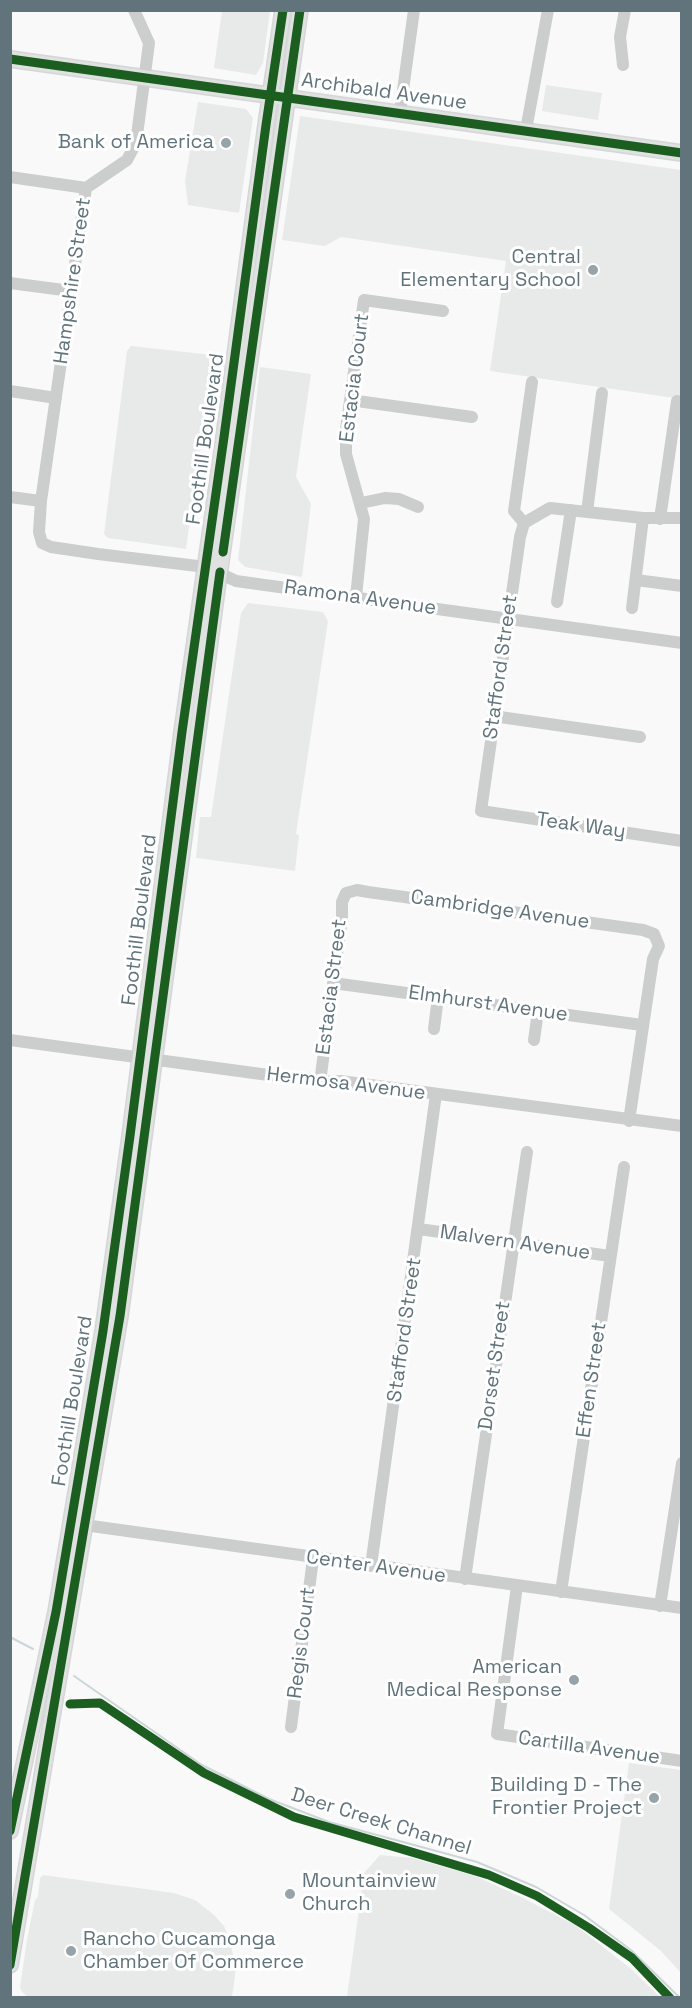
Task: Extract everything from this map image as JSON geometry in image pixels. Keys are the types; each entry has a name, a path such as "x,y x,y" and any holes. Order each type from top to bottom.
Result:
{"main road":[{"name":"Foothill Boulevard","path":"213,570 271,94 284,10"},
{"name":"Foothill Boulevard","path":"10,1965 78,1525 113,1261 148,1058 182,732 213,570 300,10"},
{"name":"Archibald Avenue","path":"10,59 681,153"},
{"name":"Foothill Boulevard","path":"10,1831 56,1612 78,1525"}],"street":[{"name":"Hampshire Street","path":"42,543 39,532 41,501 86,188 127,160 136,143 149,43 134,10"},
{"path":"400,112 414,10"},
{"path":"526,130 548,10"},
{"path":"624,65 620,37 625,10"},
{"path":"10,177 86,188"},
{"path":"10,283 72,291"},
{"name":"Estacia Court","path":"356,597 364,519 346,454 346,429 364,300 443,310"},
{"path":"532,382 514,511 524,523 550,508 643,518 681,518"},
{"path":"10,391 56,398"},
{"path":"587,512 602,393"},
{"path":"350,400 472,417"},
{"path":"660,519 677,401"},
{"path":"10,497 41,501"},
{"path":"361,503 385,498 399,499 418,507"},
{"path":"557,602 572,510"},
{"path":"632,608 643,518"},
{"name":"Stafford Street","path":"481,811 493,716 524,523"},
{"name":"Ramona Avenue","path":"42,543 51,547 213,570 236,581 681,643"},
{"path":"636,580 681,586"},
{"path":"493,716 640,737"},
{"name":"Teak Way","path":"481,811 681,841"},
{"name":"Cambridge Avenue","path":"346,892 357,890 643,930 654,934 659,946 653,958 642,1025"},
{"name":"Estacia Street","path":"320,1082 342,918 342,902 346,892"},
{"name":"Elmhurst Avenue","path":"333,983 642,1025"},
{"path":"434,1029 438,997"},
{"path":"534,1040 538,1011"},
{"path":"629,1120 642,1025"},
{"name":"Hermosa Avenue","path":"10,1040 320,1082 340,1081 681,1126"},
{"name":"Stafford Street","path":"371,1566 436,1095"},
{"name":"Dorset Street","path":"465,1579 527,1152"},
{"name":"Effen Street","path":"561,1592 624,1167"},
{"name":"Malvern Avenue","path":"419,1229 610,1256"},
{"path":"660,1606 681,1462"},
{"name":"Center Avenue","path":"78,1525 681,1608"},
{"name":"Regis Court","path":"291,1727 313,1559"},
{"name":"Cartilla Avenue","path":"517,1586 496,1734 681,1761"}],"shaded area":[{"path":"222,11 270,11 263,63 256,75 214,68"},
{"path":"546,85 602,93 598,120 542,111"},
{"path":"198,102 246,109 253,118 239,213 188,205 185,181"},
{"name":"Central Elementary School","path":"300,116 681,170 681,399 490,371 506,261 341,237 325,246 282,240"},
{"path":"131,346 212,355 186,549 108,538 104,534 127,351"},
{"path":"260,367 311,374 296,477 311,504 302,577 245,567 238,560"},
{"path":"248,603 323,612 328,621 296,834 299,835 295,871 196,858 200,817 211,817 241,613"},
{"path":"629,1763 681,1770 681,1973 661,1951 609,1909"},
{"path":"380,1855 412,1858 473,1875 521,1897 575,1925 630,1968 660,1997 347,1997 364,1873"},
{"path":"43,1875 174,1893 195,1900 224,1926 230,1941 236,1969 232,1997 27,1996 20,1987 35,1900 38,1897 40,1878"}],"waterway":[{"path":"10,1637 33,1649"},
{"path":"74,1676 202,1765 269,1799 329,1822 477,1862 536,1887 584,1915 631,1950 680,1998"}],"cycle path":[{"path":"10,1831 56,1612 103,1331 182,732 283,10"},
{"path":"223,552 300,10"},
{"path":"10,59 682,153"},
{"path":"10,1965 120,1316 220,572"},
{"name":"Deer Creek Channel","path":"70,1704 100,1703 204,1773 294,1817 489,1875 537,1896 632,1958 670,1998"}],"place":[{"name":"Bank of America","path":"226,143"},
{"name":"Central Elementary School","path":"593,270"},
{"name":"American Medical Response","path":"574,1680"},
{"name":"Building D - The Frontier Project","path":"654,1798"},
{"name":"Mountainview Church","path":"290,1894"},
{"name":"Rancho Cucamonga Chamber Of Commerce","path":"71,1951"}]}
